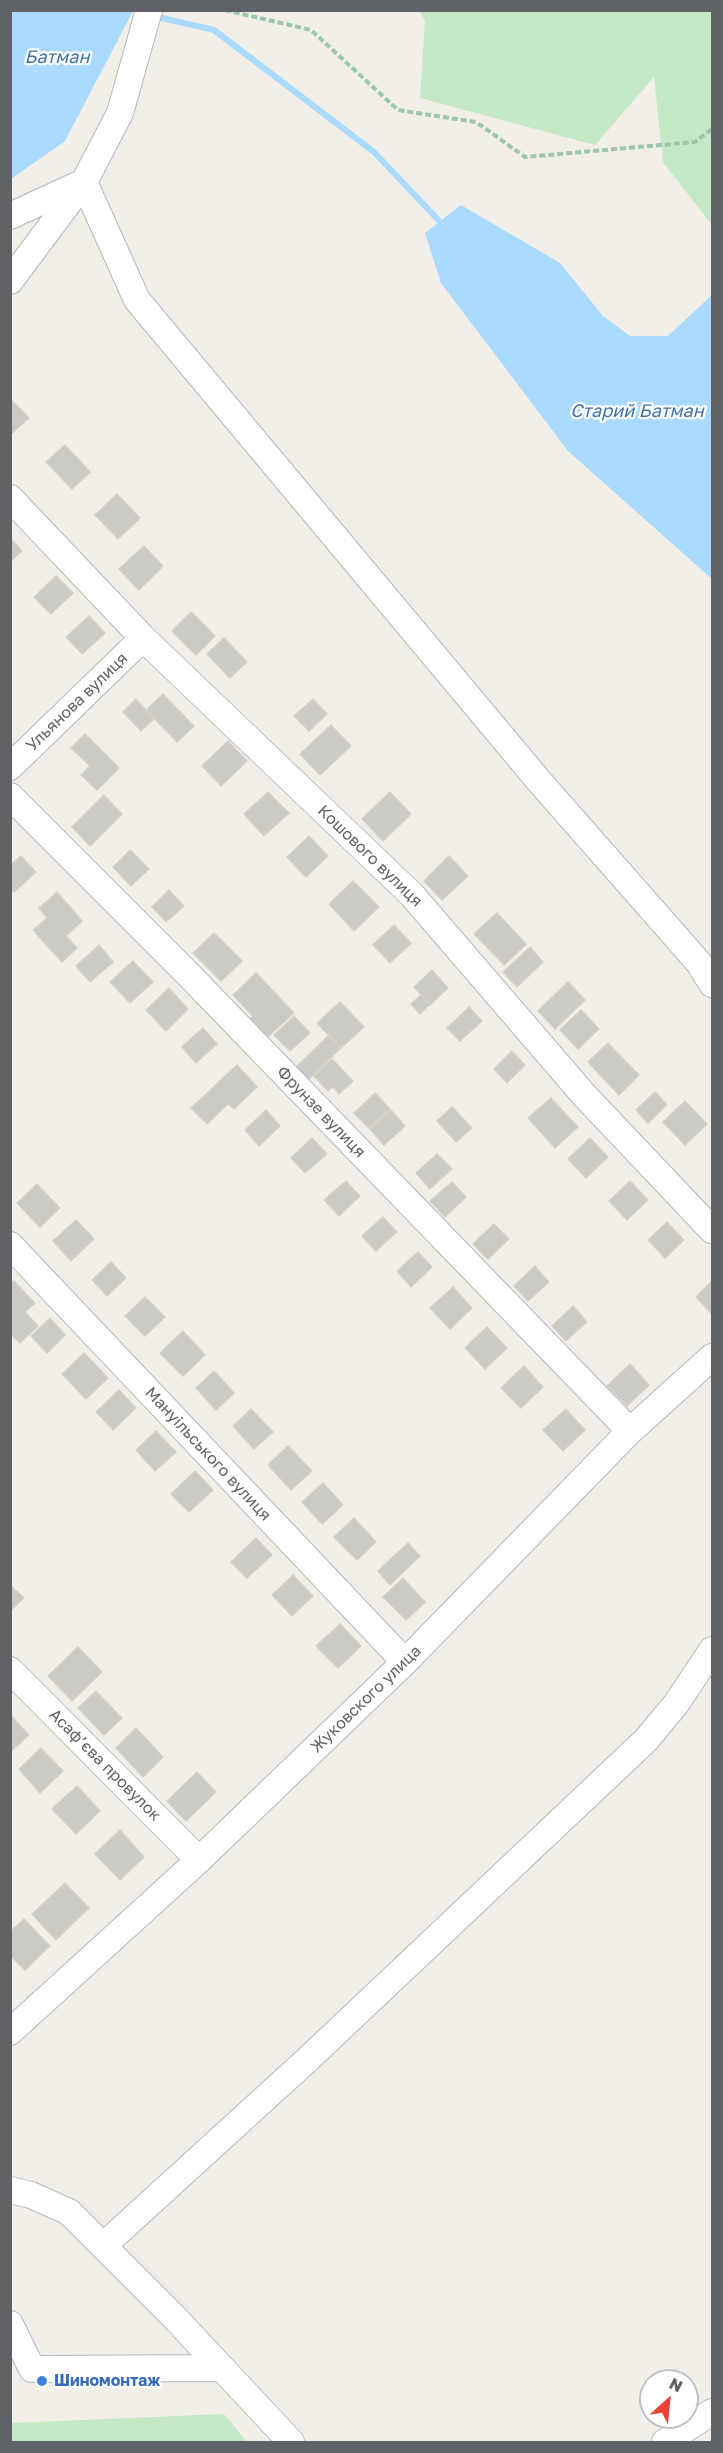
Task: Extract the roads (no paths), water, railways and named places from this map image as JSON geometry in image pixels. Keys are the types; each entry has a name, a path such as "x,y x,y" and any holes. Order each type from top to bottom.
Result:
{"street":[{"path":"10,281 84,182 120,113 149,10"},
{"path":"10,216 84,182"},
{"path":"84,182 137,300 531,772 699,963 712,984"},
{"name":"Кошового вулиця","path":"10,498 143,638 411,895 584,1095 712,1230"},
{"name":"Ульянова вулиця","path":"10,767 143,638"},
{"name":"Фрунзе вулиця","path":"10,796 194,981 630,1431"},
{"name":"Мануільського вулиця","path":"10,1245 405,1662"},
{"name":"Жуковского улица","path":"10,2032 199,1860 405,1662 630,1431 712,1357"},
{"path":"103,2246 307,2060 646,1740 676,1704 712,1650"},
{"name":"Асаф’єва провулок","path":"10,1670 199,1860"},
{"path":"10,2190 31,2195 69,2212 291,2442"},
{"path":"10,2324 32,2369 220,2368"},
{"path":"665,2442 712,2412"}],"water":[{"name":"Батман","path":"11,10 133,11 65,141 11,179"},
{"name":"Старий Батман","path":"461,205 560,263 603,316 630,336 668,336 712,295 712,579 568,451 441,283 425,233"}],"waterway":[{"path":"153,16 214,30 374,152 445,227"}],"place":[{"name":"Шиномонтаж","path":"42,2381"}]}
